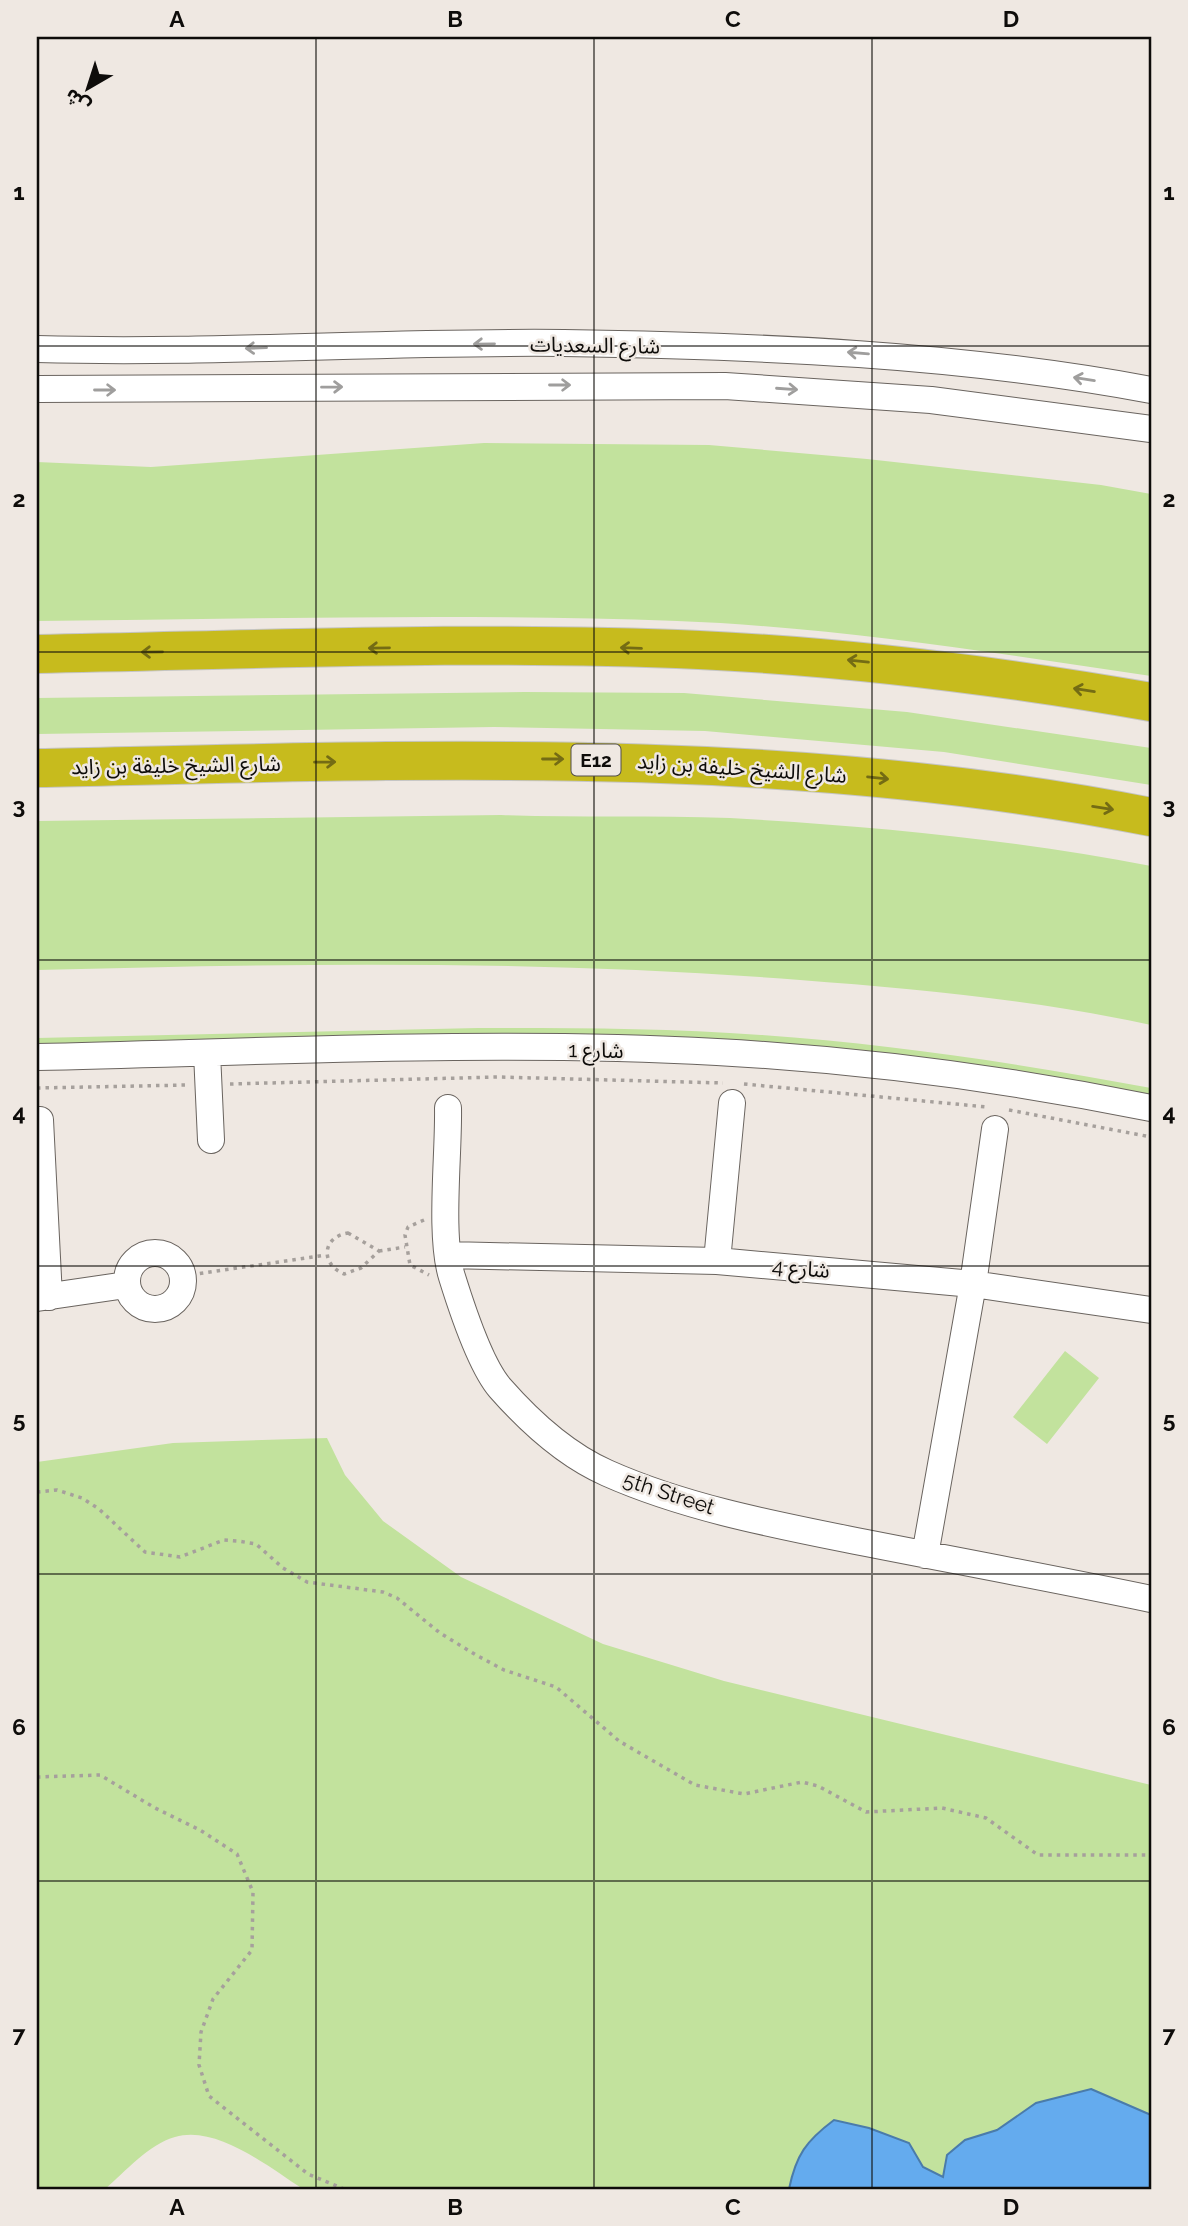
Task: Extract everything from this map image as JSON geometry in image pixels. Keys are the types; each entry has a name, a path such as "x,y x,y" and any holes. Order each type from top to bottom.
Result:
{"highway":[{"path":"37,654 447,646 686,650 924,668 1151,702"},
{"name":"شارع الشيخ خليفة بن زايد","path":"37,768 468,759 654,762 934,784 1151,817"}],"street":[{"name":"شارع السعديات","path":"37,349 190,351 564,343 838,352 1029,370 1151,390"},
{"name":"شارع السعديات","path":"37,389 712,385 931,400 1151,429"},
{"name":"شارع 1","path":"37,1057 426,1049 716,1052 897,1068 1082,1094 1151,1108"},
{"path":"207,1053 211,1140"},
{"path":"717,1261 732,1090"},
{"name":"5th Street","path":"448,1108 444,1264 451,1274 473,1335 498,1385 533,1421 566,1449 606,1473 697,1504 925,1555 1151,1599"},
{"path":"40,1120 43,1298 126,1285"},
{"path":"925,1555 973,1284 995,1129"},
{"path":"155,1252 173,1259 183,1276 181,1294 168,1306 159,1309 142,1306 134,1301 126,1285 130,1266 137,1259 155,1252"},
{"name":"شارع 4","path":"444,1264 717,1261 973,1284 1151,1310"}],"path":[{"path":"37,1088 498,1077 998,1108 1151,1138"},
{"path":"435,1220 408,1227 405,1235 407,1258 417,1271 427,1275 444,1264"},
{"path":"379,1251 348,1233 338,1235 328,1244 326,1255 335,1270 344,1274 361,1268 379,1251 406,1247"},
{"path":"183,1276 326,1255"},
{"path":"37,1492 57,1490 82,1498 99,1509 145,1552 180,1557 224,1540 256,1544 283,1568 307,1582 383,1592 397,1598 440,1633 476,1655 504,1670 556,1688 619,1741 695,1785 744,1794 802,1782 818,1786 866,1812 942,1808 986,1818 1038,1854 1151,1855"},
{"path":"37,1777 100,1775 237,1854 253,1892 251,1950 237,1973 213,1999 201,2032 199,2065 209,2096 308,2174 344,2189"}],"green space":[{"path":"484,443 709,445 867,459 1101,485 1151,494 1151,676 856,635 677,621 437,617 37,621 37,462 151,467"},
{"path":"524,692 684,693 907,712 1151,748 1151,785 944,752 705,731 494,727 37,734 37,698"},
{"path":"501,815 701,817 836,825 994,841 1151,866 1151,1025 976,996 844,983 609,969 419,965 37,970 37,821"},
{"path":"478,1028 690,1031 908,1049 1151,1088 1151,1098 912,1061 37,1047 37,1038"},
{"path":"1065,1351 1099,1378 1047,1444 1013,1417"},
{"path":"327,1438 345,1475 383,1521 461,1577 603,1644 724,1681 1151,1785 1151,2115 1091,2089 1036,2103 997,2130 965,2140 944,2177 923,2167 909,2143 869,2128 834,2120 816,2135 804,2150 795,2167 789,2189 303,2189 242,2150 208,2137 191,2135 175,2137 156,2146 105,2189 37,2189 37,1462 173,1443"}],"water":[{"path":"1091,2089 1151,2115 1151,2189 789,2189 795,2167 809,2142 834,2120 869,2128 909,2143 923,2167 943,2177 947,2155 965,2140 997,2130 1036,2103"}]}
